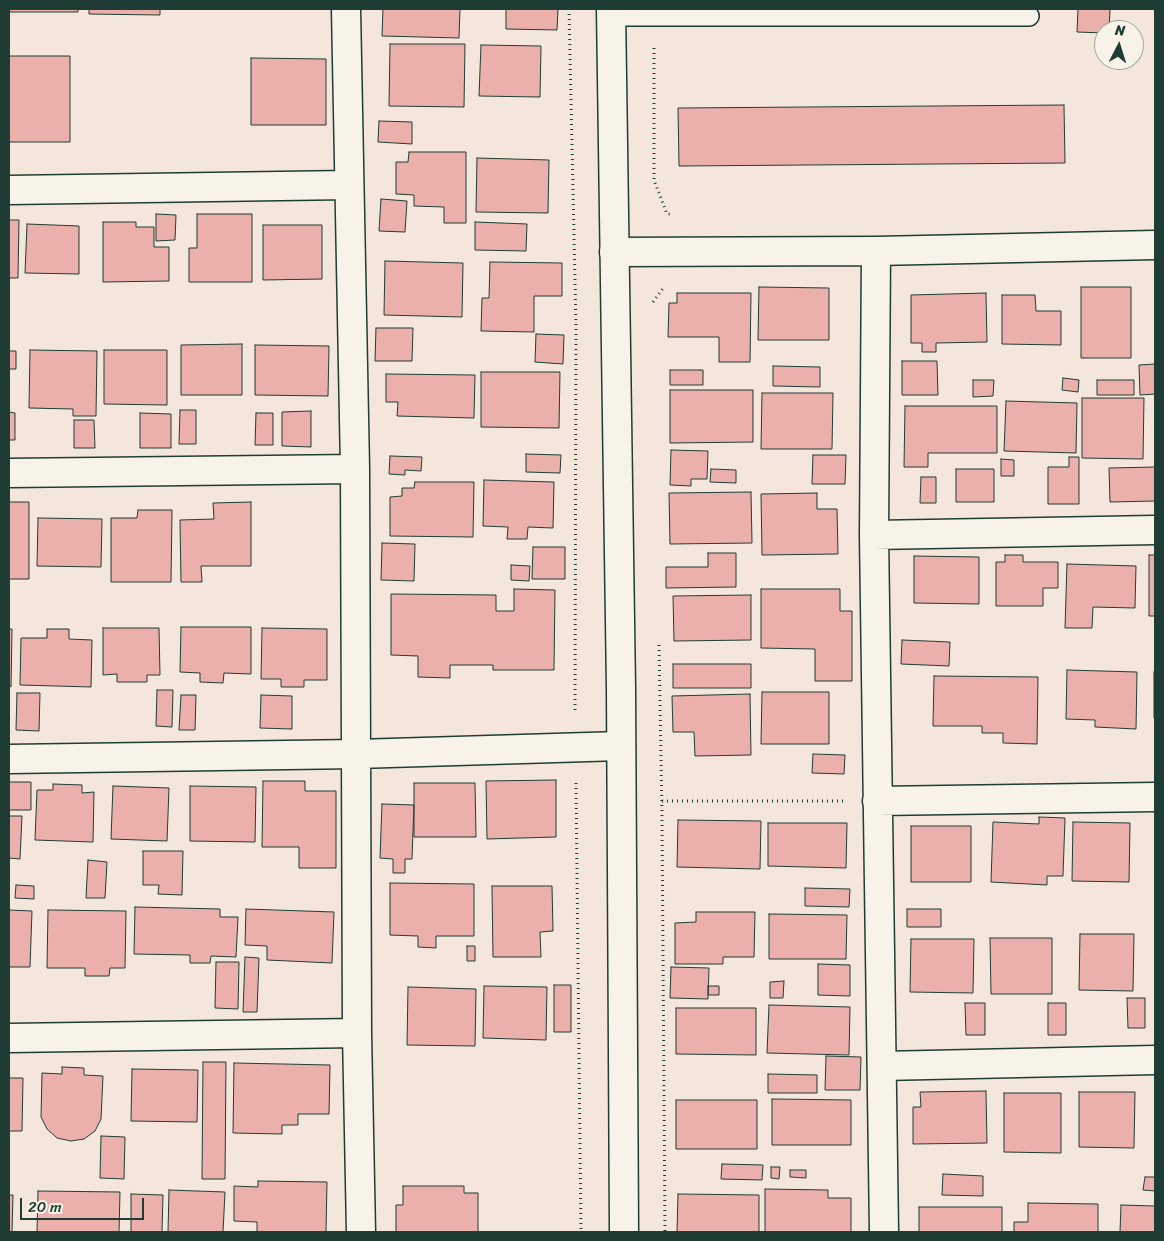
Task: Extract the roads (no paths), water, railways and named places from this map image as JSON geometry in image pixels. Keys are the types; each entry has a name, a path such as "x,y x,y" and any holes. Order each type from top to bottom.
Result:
{"street":[{"path":"346,9 355,469 357,1033 361,1232"},
{"path":"611,13 621,746 624,1232"},
{"path":"9,190 348,185"},
{"path":"614,252 876,251 1155,245"},
{"path":"876,251 874,535 884,1232"},
{"path":"9,473 355,469"},
{"path":"874,535 1155,530"},
{"path":"9,758 357,754 621,746"},
{"path":"877,801 1155,797"},
{"path":"9,1038 357,1033"},
{"path":"882,1066 1155,1060"}],"lane":[{"path":"611,13 654,17 1029,16"}]}
